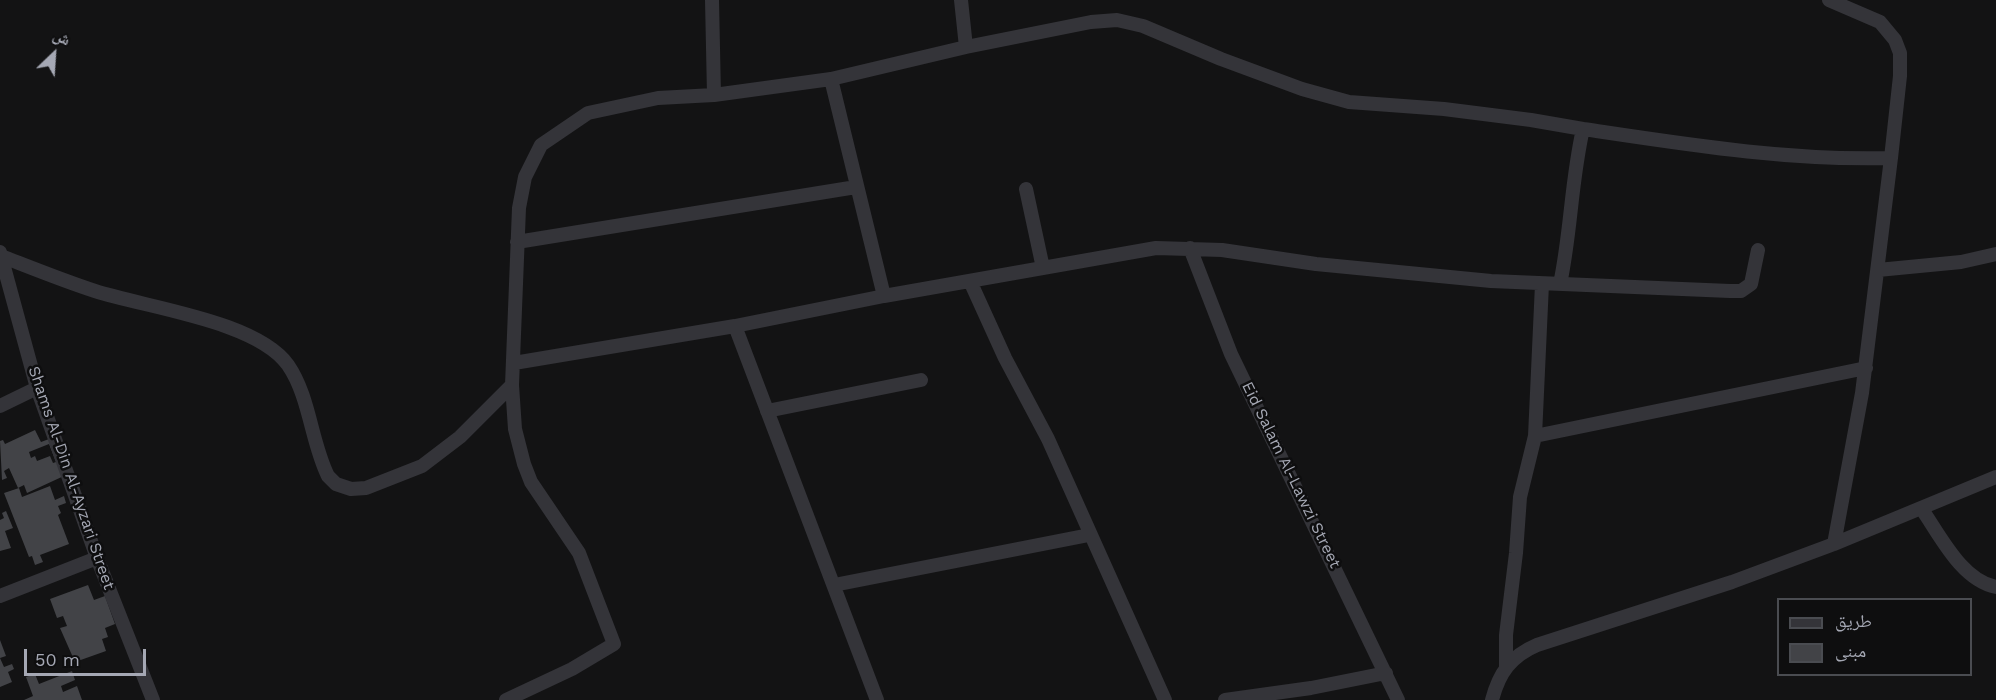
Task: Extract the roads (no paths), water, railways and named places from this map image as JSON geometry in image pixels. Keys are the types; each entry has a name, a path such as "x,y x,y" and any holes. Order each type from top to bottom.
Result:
{"street":[{"path":"712,0 714,95"},
{"path":"961,0 966,47"},
{"path":"1829,0 1880,22 1895,40 1900,53 1900,76 1866,368 1834,544"},
{"path":"506,700 565,673 614,644 579,554 531,482 515,429 512,384 519,208 525,177 541,146 563,128 588,113 621,104 658,98 714,95 831,79 966,47 1091,22 1118,20 1143,26 1221,59 1349,102 1523,118 1583,129 1723,148 1814,156 1891,158"},
{"path":"831,79 884,296"},
{"path":"1560,284 1567,243 1575,165 1583,129"},
{"path":"517,242 856,187"},
{"path":"1026,189 1043,268"},
{"path":"514,363 735,326 884,296 1132,251 1190,248 1401,273 1542,284 1741,291 1746,289 1754,279 1758,250"},
{"name":"Eid Salam Al-Lawzi Street","path":"1190,248 1231,354 1398,700"},
{"path":"1,254 94,291 223,325 262,341 277,353 296,380 328,476 336,484 351,489 366,488 431,461 512,384"},
{"name":"Shams Al-Din Al-Ayzari Street","path":"1,254 37,388 97,558 153,700"},
{"path":"1878,270 1961,262 1996,254"},
{"path":"970,281 1005,358 1048,439 1089,535 1165,700"},
{"path":"1506,666 1520,497 1535,436 1542,284"},
{"path":"735,326 877,700"},
{"path":"1535,436 1866,368"},
{"path":"767,411 921,380"},
{"path":"0,406 37,388"},
{"path":"1492,700 1497,682 1506,666 1521,652 1554,638 1732,582 1834,544 1996,477"},
{"path":"1921,508 1958,561 1974,578 1996,587"},
{"path":"834,585 1089,535"},
{"path":"0,596 97,558"},
{"path":"1225,700 1311,688 1386,673"}]}
